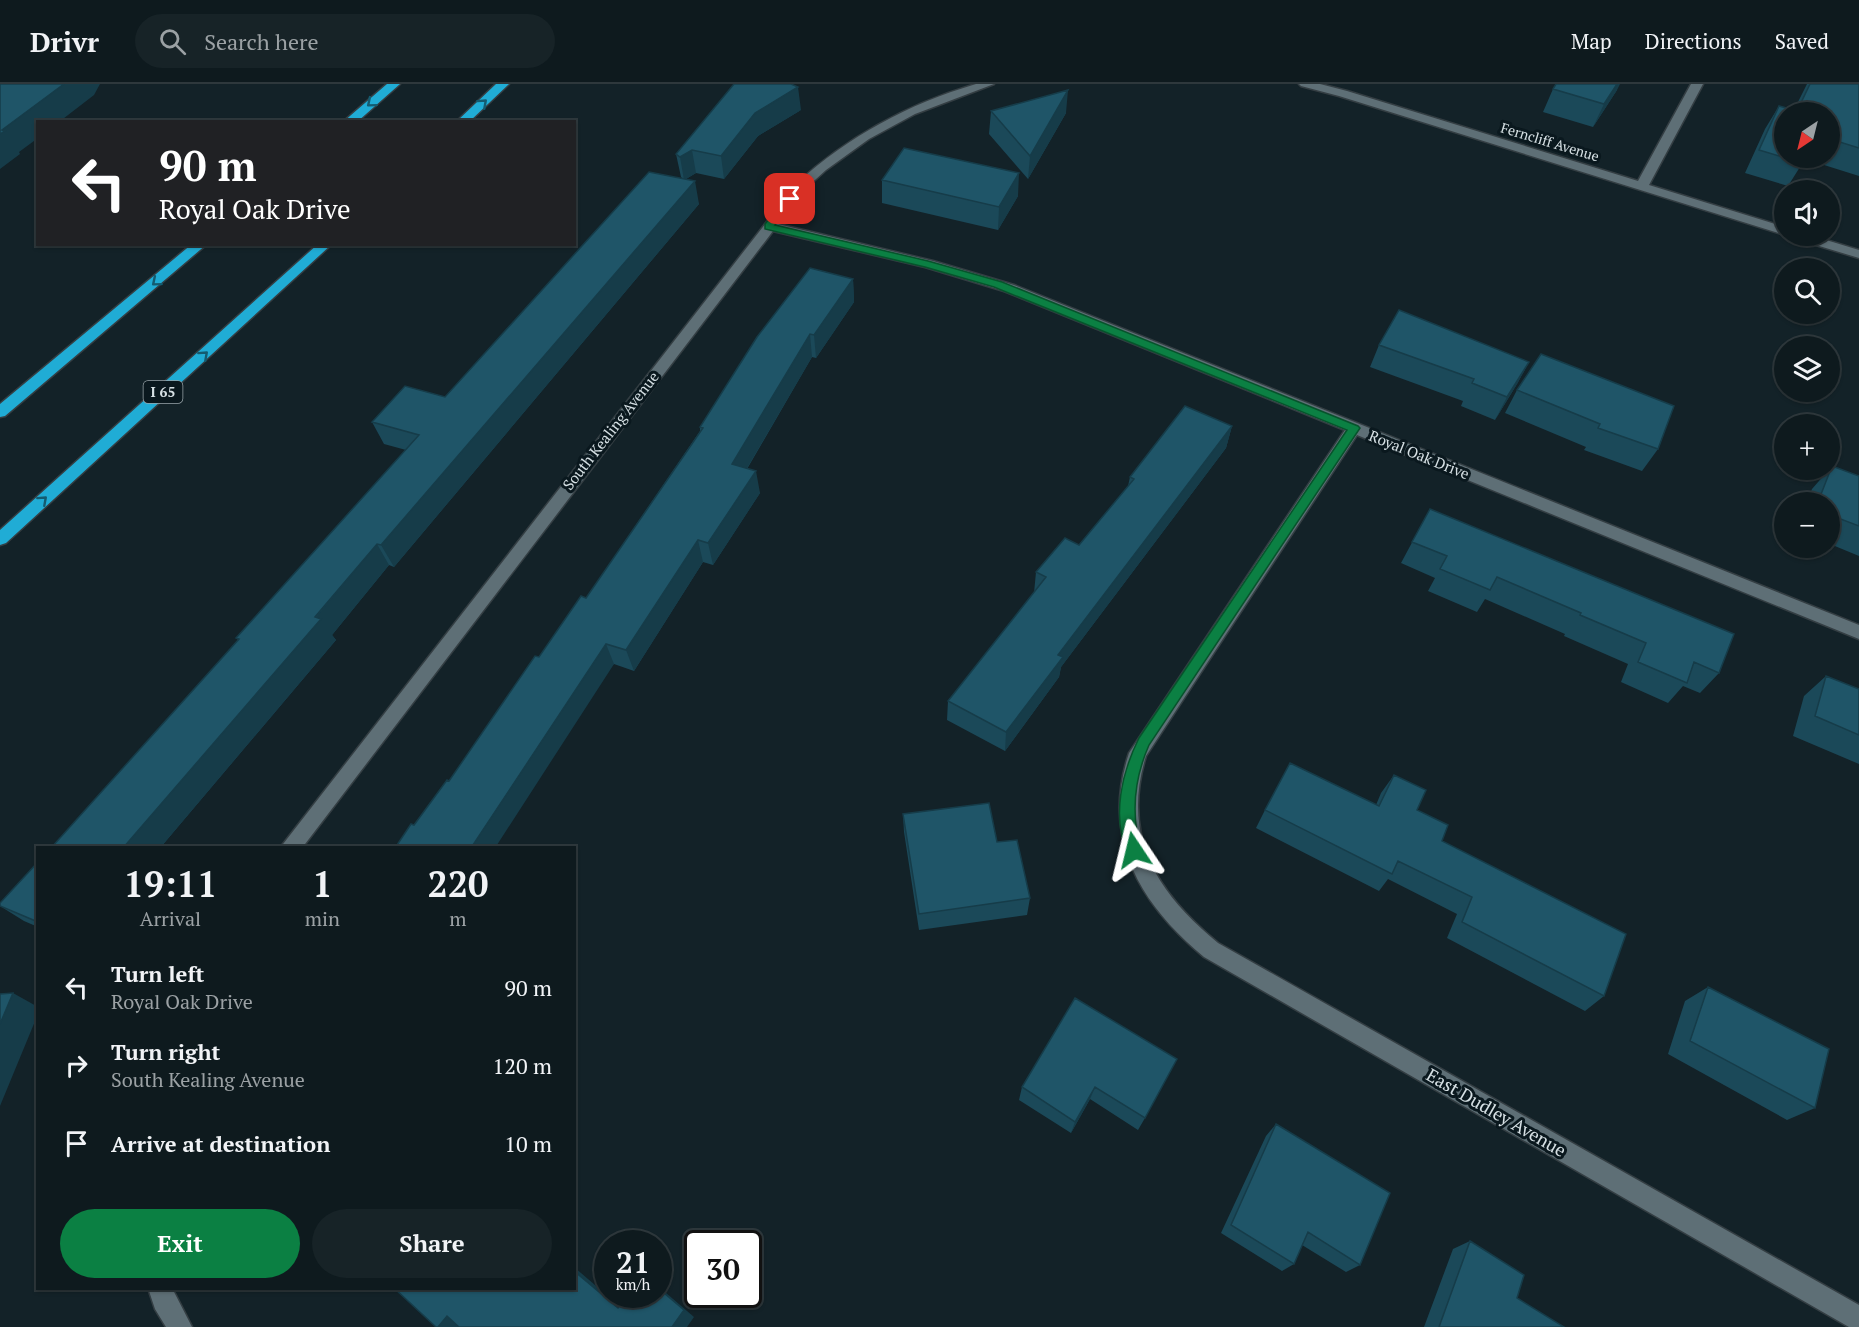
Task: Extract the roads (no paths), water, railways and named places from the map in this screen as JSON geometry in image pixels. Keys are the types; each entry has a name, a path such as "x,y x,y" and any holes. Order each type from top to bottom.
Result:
{"highway":[{"path":"351,120 394,84"},
{"path":"464,120 503,84"},
{"path":"0,412 199,246"},
{"name":"I 65","path":"0,539 324,246"}],"street":[{"name":"South Kealing Avenue","path":"292,846 801,186 835,155 855,141 920,106 988,84"},
{"name":"Ferncliff Avenue","path":"1305,84 1342,93 1774,228"},
{"path":"1642,186 1697,84"},
{"name":"Royal Oak Drive","path":"768,226 928,264 994,283 1859,632"},
{"path":"1833,246 1859,254"},
{"name":"East Dudley Avenue","path":"1354,428 1138,753 1129,783 1129,832 1134,850 1163,904 1177,920 1211,950 1859,1319"},
{"path":"161,1290 180,1327"}]}
